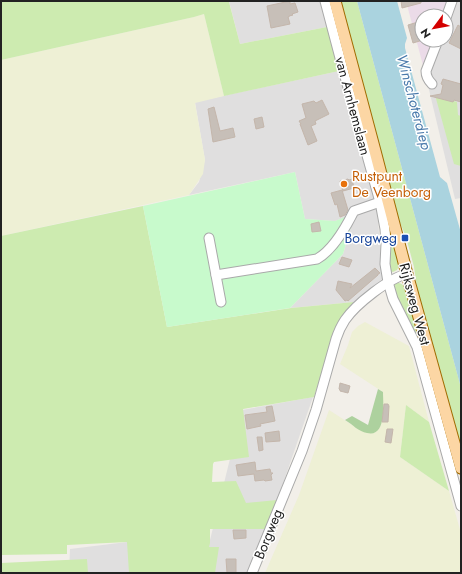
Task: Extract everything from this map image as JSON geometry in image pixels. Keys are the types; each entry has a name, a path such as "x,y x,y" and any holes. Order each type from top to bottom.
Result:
{"main road":[{"name":"Rijksweg West","path":"335,1 407,274 461,468"}],"street":[{"name":"van Arnhemslaan","path":"325,1 380,202 385,229 385,264 388,282"},
{"path":"432,84 426,76 426,71 435,48"},
{"path":"216,275 317,259 323,256 344,231 354,211 380,202"},
{"path":"209,238 221,302"},
{"name":"Borgweg","path":"252,573 302,451 340,329 346,319 371,295 388,282 399,276 407,274"},
{"name":"Rijksweg West","path":"388,282 393,299 417,347 461,506"}],"shaded area":[{"path":"229,1 320,1 327,27 240,44"},
{"path":"406,1 451,1 448,8 414,8 414,31"},
{"path":"451,1 461,1 461,198 455,199 425,73 434,48 454,48 454,8 449,8"},
{"path":"418,48 434,48 425,73"},
{"path":"339,71 377,210 383,279 354,302 290,308 343,254 355,214 335,221 305,219 295,172 189,195 199,182 205,160 195,102"},
{"path":"313,397 252,573 69,573 70,549 127,542 210,540 242,410"}],"green space":[{"path":"1,1 230,1 229,2 240,44 327,27 339,71 224,96 204,14 1,60"},
{"path":"339,1 357,1 461,388 461,453 418,294 414,267 406,237 396,213"},
{"path":"204,14 224,96 195,103 205,160 203,174 189,195 1,236 1,60"},
{"path":"435,95 457,102 458,115 461,116 461,166 454,164"},
{"path":"295,172 305,219 335,221 355,213 343,254 290,308 167,327 143,206"},
{"path":"143,206 167,327 291,308 354,302 344,315 329,349 314,397 243,409 249,457 214,462 213,464 212,482 236,481 246,503 277,500 265,529 210,529 209,547 219,547 215,573 129,573 127,542 67,545 67,554 1,555 1,236"},
{"path":"389,221 399,266 397,270 393,272 389,271"},
{"path":"395,283 404,286 407,291 419,341 392,287"},
{"path":"365,322 409,346 429,422 406,405 400,457 449,491 461,533 461,573 265,573 299,495 329,410 360,430 377,431 380,426 382,420 383,392 340,364 352,332"},
{"path":"378,389 383,392 381,425 378,430 373,433 358,430 345,420 352,416 368,425"},
{"path":"406,405 429,422 449,491 400,457"},
{"path":"87,559 88,573 1,573 1,563"}],"water":[{"name":"Winschoterdiep","path":"357,1 397,1 407,38 405,48 440,177 447,183 461,233 461,388"}],"building":[{"path":"290,1 290,4 295,3 298,12 288,17 290,24 271,28 267,6"},
{"path":"401,1 421,1 421,3 402,8"},
{"path":"414,23 414,43 413,43 408,25"},
{"path":"458,25 461,27 461,49 454,46 454,33"},
{"path":"443,79 461,84 461,102 454,100 453,102 430,96 441,94 443,85 441,84"},
{"path":"322,100 329,114 315,121 316,124 311,126 317,141 308,145 299,121 306,118 302,104 314,101 316,103"},
{"path":"214,107 220,131 233,128 235,137 213,142 208,109"},
{"path":"262,117 264,127 256,129 254,119"},
{"path":"352,179 354,188 343,191 340,181"},
{"path":"342,190 348,210 345,215 340,217 337,204 335,205 331,193"},
{"path":"319,222 321,231 312,232 311,224"},
{"path":"342,257 352,260 349,267 339,264"},
{"path":"375,268 380,273 348,301 345,301 336,290 338,281 352,284 350,288"},
{"path":"340,383 350,386 348,393 340,391"},
{"path":"384,404 388,404 389,406 388,422 382,422"},
{"path":"272,406 275,421 260,424 261,426 247,429 245,415 267,412 266,407"},
{"path":"387,429 393,429 391,443 385,442"},
{"path":"279,431 280,441 266,442 265,433"},
{"path":"257,437 262,437 263,450 259,451"},
{"path":"255,462 256,471 270,469 271,473 273,473 271,475 272,480 255,481 254,474 238,476 236,465"},
{"path":"233,530 246,530 246,538 234,539"},
{"path":"226,559 236,559 236,573 227,573"}],"place":[{"name":"Rustpunt De Veenborg","path":"344,184"},
{"name":"Borgweg","path":"405,238"}]}
